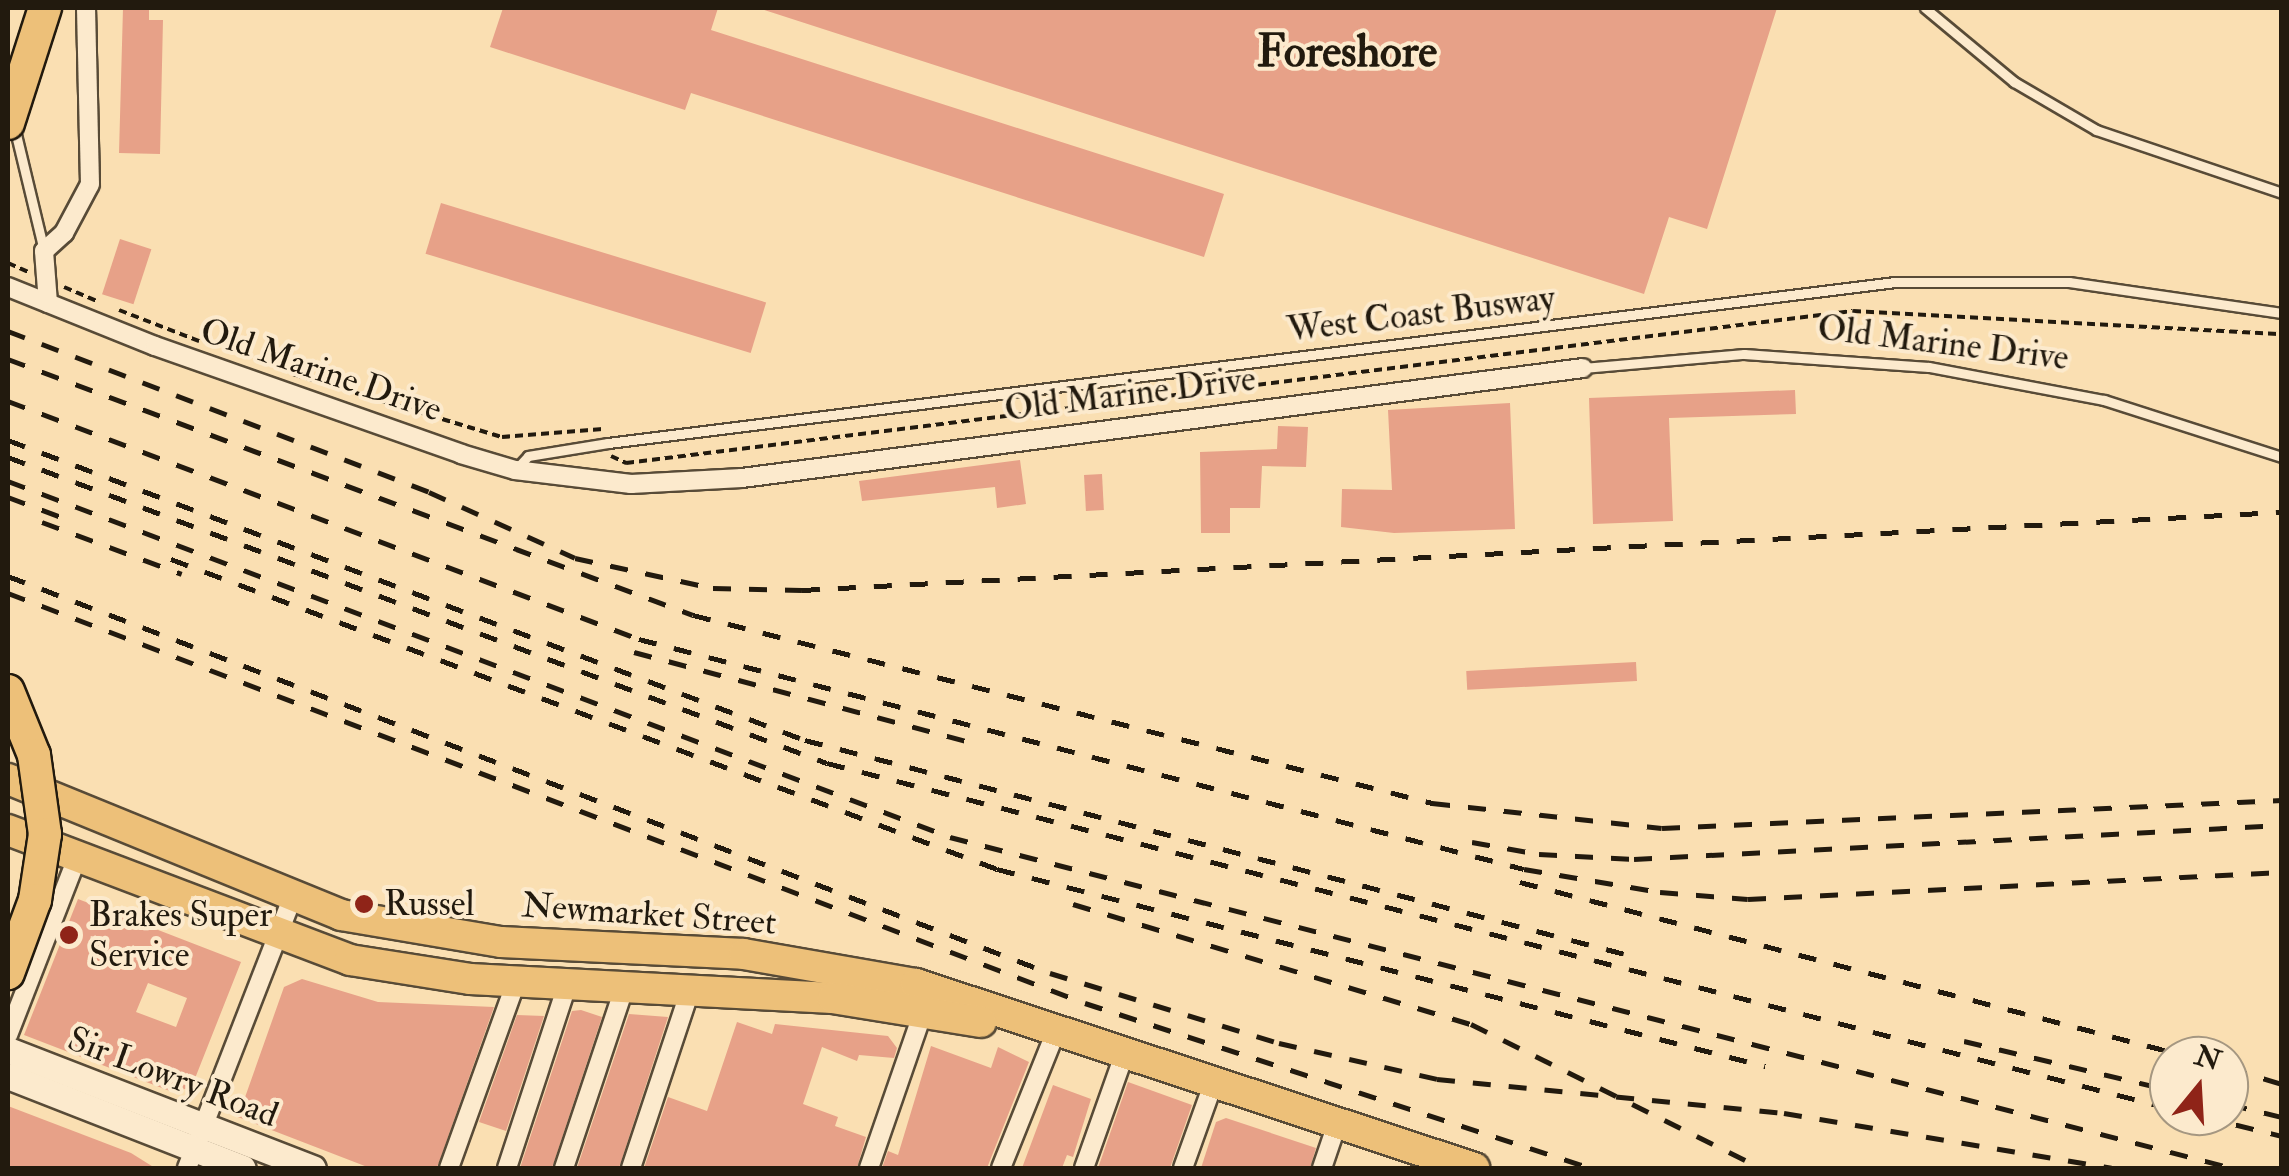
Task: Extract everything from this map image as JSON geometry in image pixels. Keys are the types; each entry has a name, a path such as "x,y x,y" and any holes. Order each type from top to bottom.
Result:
{"highway":[{"path":"8,124 45,8"},
{"path":"8,692 34,755 45,834 35,900 8,973"}],"main road":[{"name":"Newmarket Street","path":"8,779 292,899 457,938 826,964 916,984 1055,1034 1474,1168"},
{"name":"Newmarket Street","path":"8,830 276,938 350,960 516,982 691,988 923,1012 1055,1034"},
{"name":"Sir Lowry Road","path":"8,1050 194,1148 313,1168"},
{"name":"Sir Lowry Road","path":"8,1076 243,1168"}],"street":[{"path":"48,302 44,251 84,203 90,184 86,8"},
{"name":"Old Marine Drive","path":"8,286 154,346 515,470 631,484 742,478 1583,368"},
{"path":"8,1035 77,858"},
{"path":"194,1148 292,899"},
{"path":"449,1168 516,982"},
{"path":"507,1168 568,985"},
{"path":"564,1168 625,986"},
{"path":"631,1168 691,988"},
{"path":"869,1168 923,1012"},
{"path":"1001,1168 1055,1034"},
{"path":"1084,1168 1124,1055"},
{"path":"1183,1168 1213,1084"},
{"path":"1322,1168 1337,1124"}],"lane":[{"path":"1925,8 2014,82 2096,130 2282,192"},
{"path":"8,99 44,251"},
{"name":"West Coast Busway","path":"515,470 528,456 608,443 1894,282 2088,283 2282,313"},
{"name":"Old Marine Drive","path":"1583,368 1744,354 1929,366 2104,400 2282,457"}],"path":[{"path":"8,263 212,346"},
{"path":"282,370 502,437 590,426 607,432"}],"building":[{"path":"123,8 149,8 149,20 163,20 160,154 119,153"},
{"path":"503,8 718,8 711,30 1224,194 1204,257 691,93 685,110 490,47"},
{"path":"758,8 1777,8 1707,229 1669,217 1644,294"},
{"path":"441,203 766,302 751,353 426,254"},
{"path":"120,239 151,249 133,304 102,294"},
{"path":"1795,390 1796,414 1669,418 1673,521 1593,524 1589,398"},
{"path":"1510,403 1515,529 1394,533 1341,527 1342,489 1392,490 1388,410"},
{"path":"1278,426 1308,427 1306,467 1262,466 1260,508 1230,508 1230,533 1201,533 1200,452 1277,449"},
{"path":"1020,460 1026,504 997,508 995,487 862,501 859,481"},
{"path":"1102,474 1104,510 1086,511 1084,475"},
{"path":"1636,662 1637,681 1467,690 1466,671"},
{"path":"78,899 241,962 192,1086 175,1093 24,1035","holes":["148,983 187,998 176,1027 136,1012"]},
{"path":"302,979 378,1002 494,1007 437,1168 370,1168 238,1117 284,987"},
{"path":"572,1011 602,1017 552,1168 520,1168"},
{"path":"629,1014 668,1017 619,1168 577,1168"},
{"path":"517,1015 544,1016 506,1131 479,1122"},
{"path":"737,1022 772,1034 775,1024 888,1036 897,1048 894,1058 859,1055 857,1061 822,1047 803,1104 838,1117 835,1126 866,1137 857,1168 644,1168 668,1097 707,1111"},
{"path":"931,1046 991,1068 998,1047 1029,1062 987,1168 882,1168 888,1151 898,1155"},
{"path":"1128,1082 1192,1105 1170,1168 1098,1168"},
{"path":"1053,1085 1091,1099 1073,1157 1067,1155 1062,1168 1022,1168"},
{"path":"8,1106 131,1153 155,1168 8,1168"},
{"path":"1226,1118 1316,1148 1310,1168 1201,1168 1216,1122"}],"railway":[{"path":"8,331 429,492 575,558 713,588 802,590 2282,512"},
{"path":"8,359 693,615 1432,803 1662,828 2282,800"},
{"path":"8,401 639,639 1524,869 1660,892 1748,899 2282,872"},
{"path":"8,440 805,740 1625,954"},
{"path":"8,457 827,763 2149,1103"},
{"path":"8,481 950,837 2233,1168"},
{"path":"8,497 64,518"},
{"path":"42,522 182,574"},
{"path":"171,559 997,869 1765,1066"},
{"path":"8,576 1050,973 1279,1043 1437,1079 1784,1113 2111,1168"},
{"path":"8,593 1085,1003 1591,1168"},
{"path":"634,652 977,744"},
{"path":"1472,842 1539,854 1634,859 2282,825"},
{"path":"1520,882 2149,1046"},
{"path":"1073,904 1471,1024 1761,1168"},
{"path":"1964,1041 2149,1085"},
{"path":"2249,1074 2282,1084"},
{"path":"2249,1109 2282,1117"},
{"path":"2249,1128 2282,1136"}],"place":[{"name":"Russel","path":"364,904"},
{"name":"Brakes Super Service","path":"69,935"}],"district":[{"name":"Foreshore","path":"1347,53"}]}
